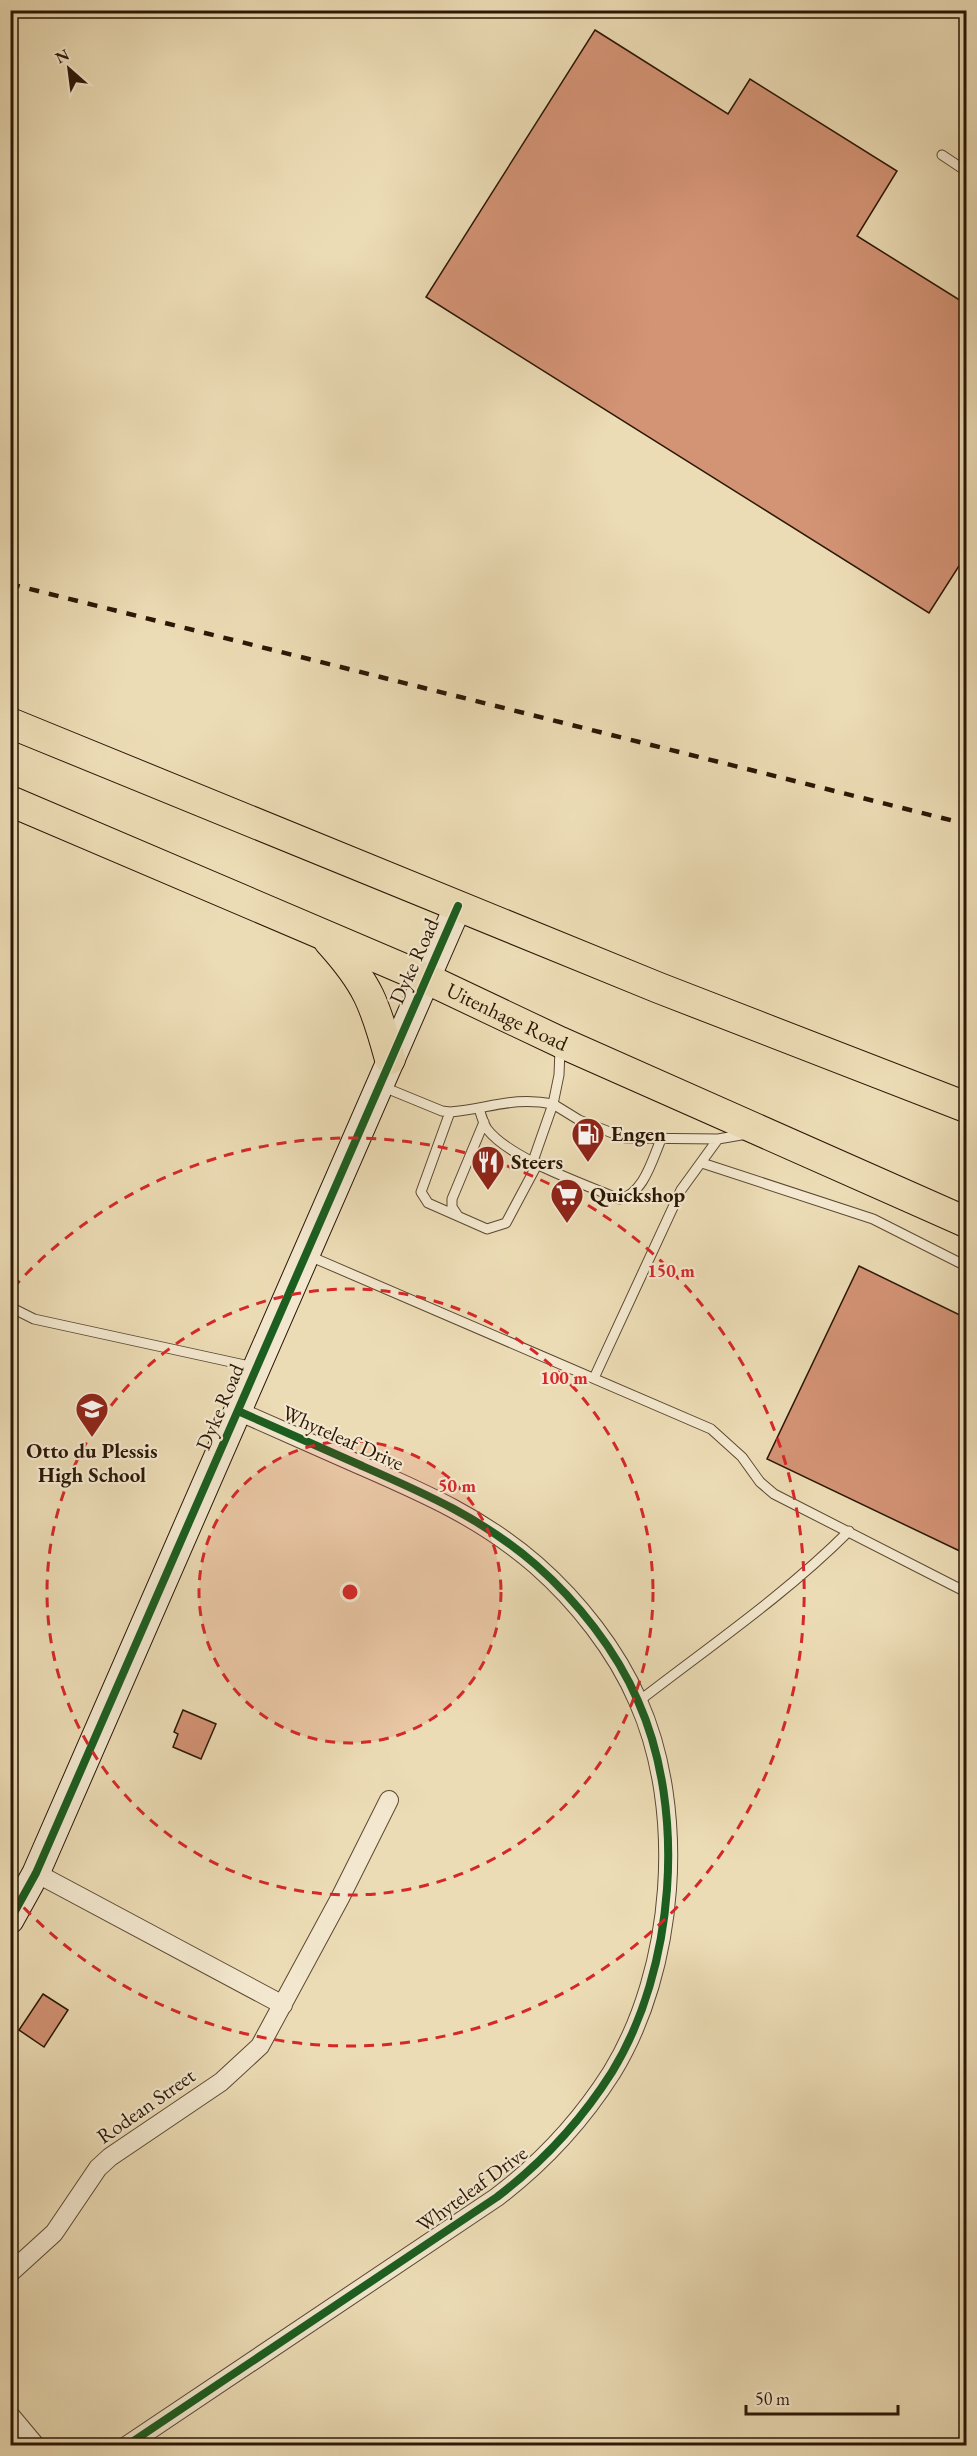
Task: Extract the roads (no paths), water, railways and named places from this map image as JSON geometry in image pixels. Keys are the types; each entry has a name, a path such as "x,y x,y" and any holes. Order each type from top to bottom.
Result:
{"main road":[{"path":"10,723 659,988 966,1107"},
{"name":"Uitenhage Road","path":"10,801 425,978 560,1042 966,1222"},
{"path":"324,936 361,979 373,1001 384,1072"}],"street":[{"name":"Dyke Road","path":"10,1920 36,1873 458,906"},
{"name":"Whyteleaf Drive","path":"126,2445 497,2197 530,2172 591,2103 613,2069 638,2018 655,1965 665,1912 669,1863 666,1817 657,1760 639,1701 591,1624 552,1581 505,1541 451,1505 238,1411"},
{"name":"Rodean Street","path":"10,2273 54,2233 104,2162 221,2082 260,2046 389,1800"},
{"path":"36,1873 283,2005"},
{"path":"10,2415 36,2445"}],"lane":[{"path":"942,155 966,171"},
{"path":"450,1112 421,1192 428,1203 487,1229 506,1223 535,1162 553,1104 560,1042"},
{"path":"384,1072 450,1112 513,1101 533,1100 553,1104 579,1120 625,1138 718,1139 762,1132"},
{"path":"478,1108 487,1130 504,1145 535,1162 619,1199 626,1198 634,1192 647,1171 662,1137"},
{"path":"458,1216 452,1207 452,1199 484,1122"},
{"path":"594,1378 681,1190 718,1139"},
{"path":"702,1163 873,1219 966,1266"},
{"path":"305,1254 711,1430 742,1457 760,1482 774,1494 966,1592"},
{"path":"10,1307 34,1319 257,1368"},
{"path":"639,1701 787,1587 820,1560 849,1531"}],"railway":[{"path":"10,584 966,824"}],"place":[{"name":"Engen","path":"588,1163"},
{"name":"Steers","path":"488,1191"},
{"name":"Quickshop","path":"567,1224"},
{"name":"Otto du Plessis High School","path":"92,1438"}]}
